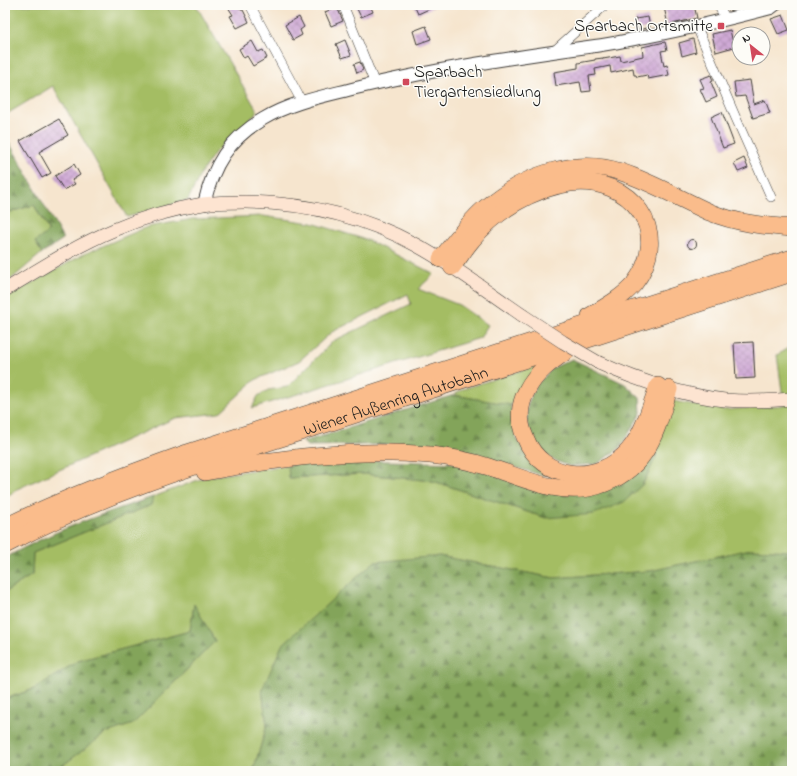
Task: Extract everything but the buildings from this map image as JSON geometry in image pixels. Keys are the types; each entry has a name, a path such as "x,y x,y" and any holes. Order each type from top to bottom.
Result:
{"highway":[{"path":"447,263 471,222 498,198 526,181 542,174 574,167 604,168 620,172 638,178 718,215 746,223 792,228"},
{"path":"447,263 472,240 485,225 508,208 527,197 554,186 583,182 607,186 618,191 635,203 645,221 649,242 646,264 633,285 623,294 564,331"},
{"name":"Wiener Außenring Autobahn","path":"5,527 35,512 89,489 186,453 792,258"},
{"name":"Wiener Außenring Autobahn","path":"5,545 41,526 101,500 210,461 792,273"},
{"path":"582,341 552,361 542,370 530,384 522,400 520,421 522,430 531,450 547,465 567,473 579,474 600,470 611,465 625,454 636,440 663,388"},
{"path":"144,484 223,468 283,459 375,452 448,458 488,467 537,484 554,488 576,489 596,486 626,472 642,456 654,436 663,388"}],"main road":[{"path":"5,290 61,256 115,229 160,213 204,204 230,202 287,204 318,209 346,216 371,224 410,242 447,263 563,342 599,363 630,377 663,388 695,396 726,400 762,401 792,399"}],"street":[{"path":"250,5 302,102"},
{"path":"343,5 375,84"},
{"path":"554,52 605,5"},
{"path":"718,5 726,20"},
{"path":"204,204 213,174 227,149 236,139 264,118 302,102 375,84 456,67 597,46 697,27 771,8 775,5"},
{"path":"697,27 771,197"}],"green space":[{"path":"5,5 196,5 258,112 216,151 201,173 188,200 127,217 53,86 5,115"},
{"path":"5,135 63,239 42,253 35,242 49,231 34,205 7,213 5,210"},
{"path":"34,205 49,232 35,242 42,253 9,281 5,275 5,210 7,213"},
{"path":"263,216 312,223 367,240 434,274 418,289 459,305 488,325 480,338 252,408 258,396 268,390 287,387 333,341 411,304 408,294 332,332 299,361 255,380 219,413 175,418 17,489 5,498 5,298 84,254 147,227 193,219"},
{"path":"792,345 792,551 751,549 650,571 554,578 439,556 262,690 267,725 253,771 55,771 106,733 133,724 215,641 194,605 190,631 78,661 34,689 5,699 5,592 32,575 33,553 151,505 153,497 206,477 288,465 289,478 364,474 433,481 546,518 652,451 673,401 724,410 784,405 777,355"},
{"path":"572,359 625,384 640,398 641,413 621,447 597,464 569,466 551,459 537,446 527,424 528,404 536,385 553,368"},
{"path":"538,365 511,405 454,395 463,389"},
{"path":"454,395 511,405 516,439 545,476 464,452 411,444 307,446 303,442"},
{"path":"652,451 657,455 643,484 624,502 594,514 546,518 433,481 364,474 289,478 288,465 318,459 455,463 552,491"},
{"path":"153,497 151,505 33,553 32,575 5,592 5,558 59,531"},
{"path":"751,549 792,551 792,771 253,771 267,725 262,690 282,645 374,562 439,556 554,578 650,571"},
{"path":"194,604 215,641 133,724 106,733 55,771 5,771 5,699 34,689 78,661 190,631"}],"place":[{"name":"Sparbach Ortsmitte","path":"721,26"},
{"name":"Sparbach Tiergartensiedlung","path":"406,82"}]}
